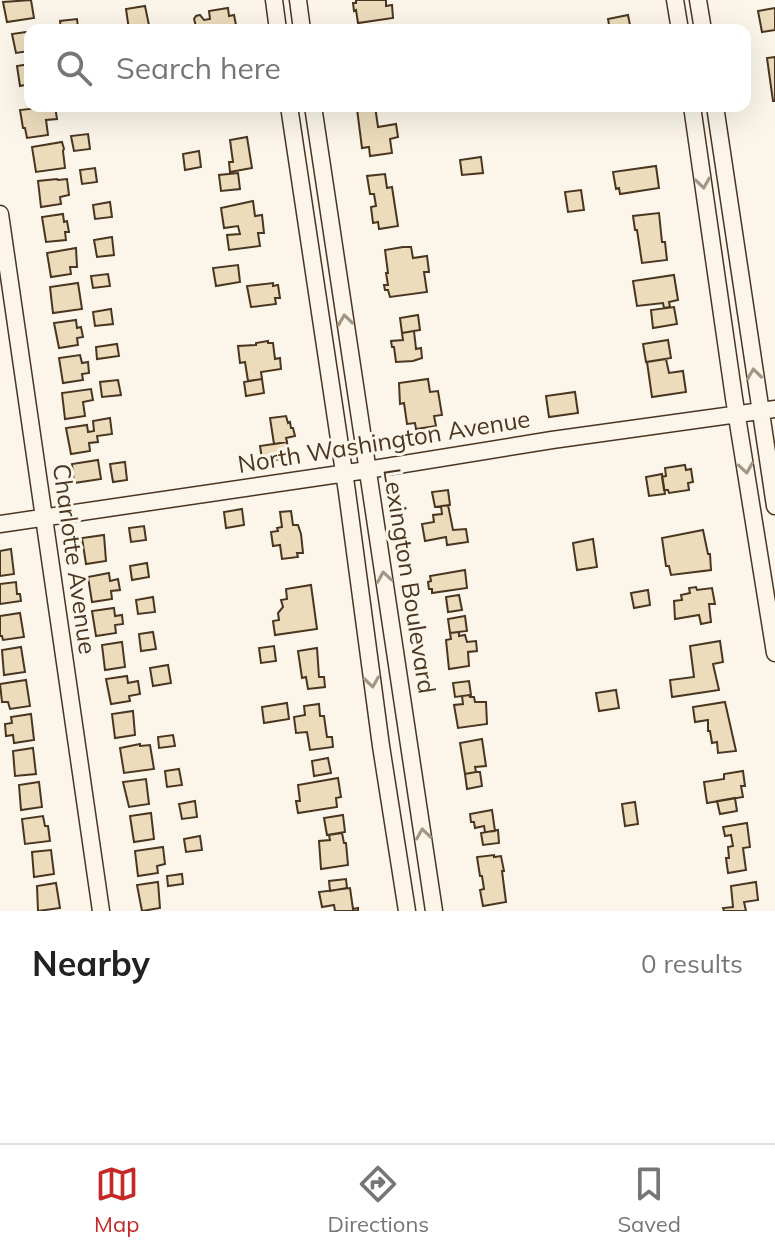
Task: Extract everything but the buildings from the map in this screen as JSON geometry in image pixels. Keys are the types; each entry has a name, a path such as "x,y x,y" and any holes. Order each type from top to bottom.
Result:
{"street":[{"path":"274,0 277,24"},
{"path":"298,0 301,24"},
{"path":"675,0 679,24"},
{"path":"698,0 702,24"},
{"name":"Lexington Boulevard","path":"290,112 407,911"},
{"name":"Lexington Boulevard","path":"314,112 434,911"},
{"path":"693,112 775,653"},
{"path":"716,112 767,410 775,506"},
{"path":"697,139 719,135"},
{"path":"302,193 325,190"},
{"name":"Charlotte Avenue","path":"0,214 101,911"},
{"name":"North Washington Avenue","path":"0,524 767,410"},
{"path":"381,746 409,742"}]}
